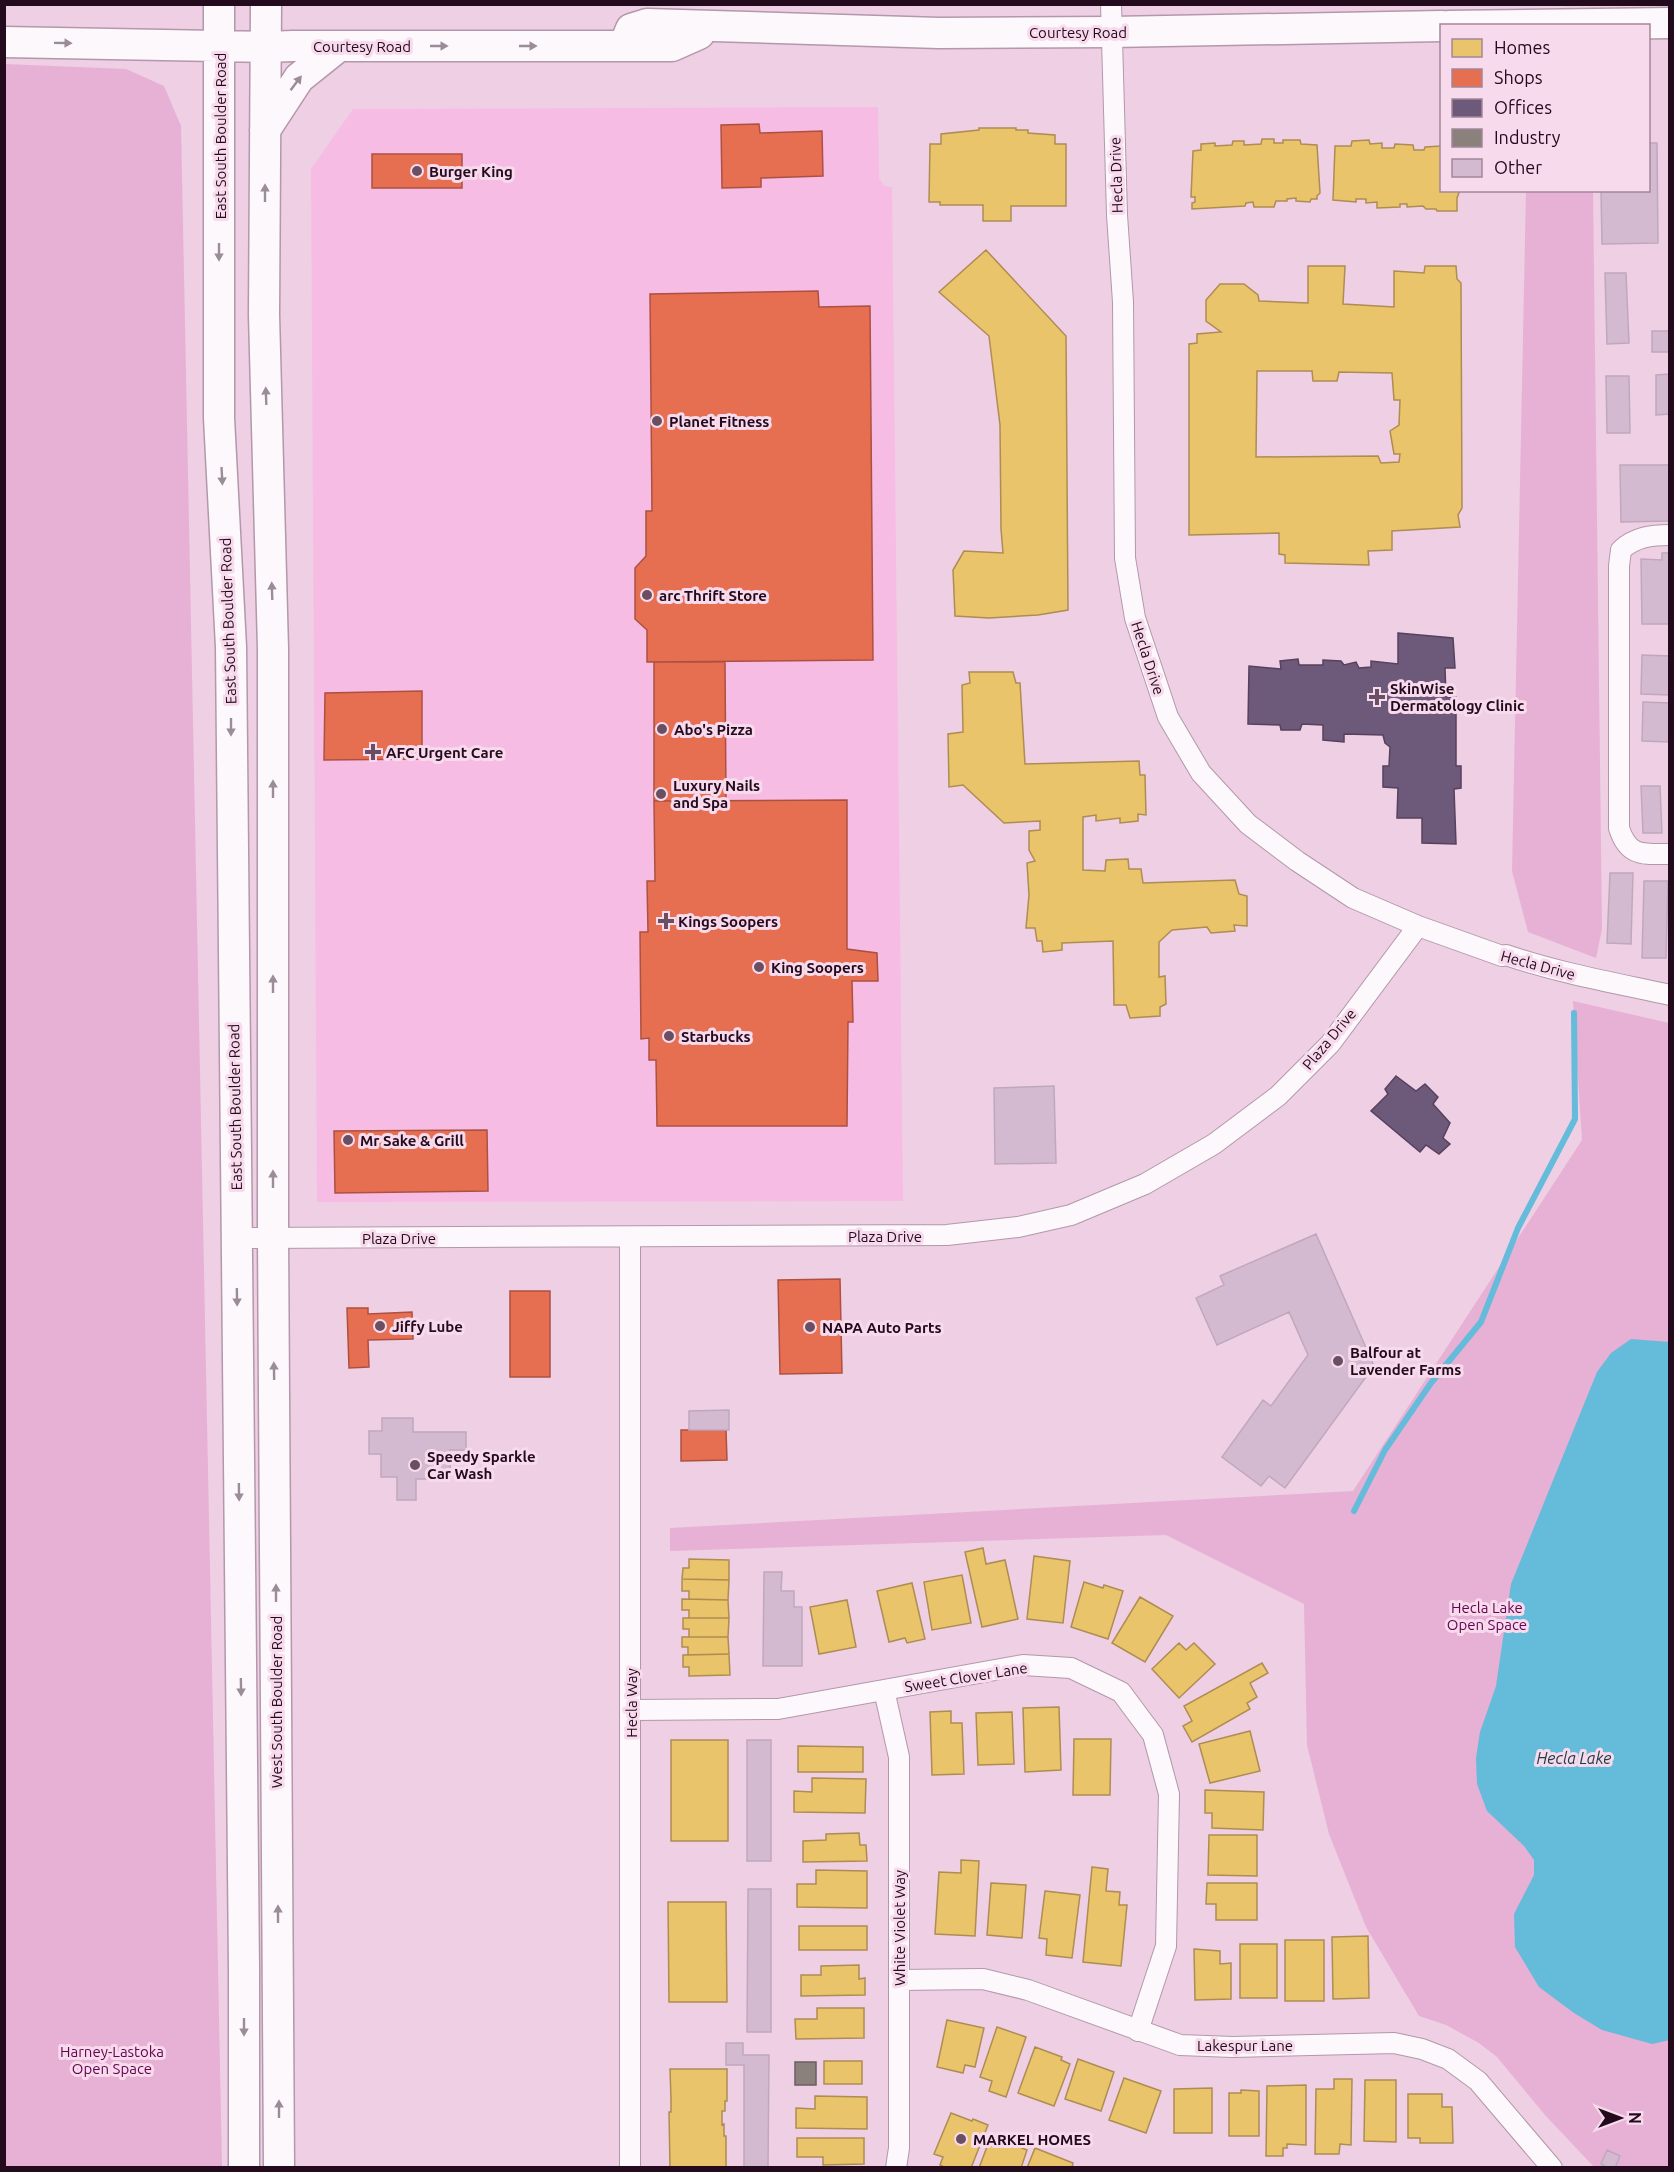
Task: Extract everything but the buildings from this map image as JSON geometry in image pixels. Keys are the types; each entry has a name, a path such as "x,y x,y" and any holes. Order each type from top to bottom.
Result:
{"main road":[{"name":"East South Boulder Road","path":"219,4 219,418 231,647 237,1239"},
{"path":"267,4 264,315 273,649 273,1238"},
{"name":"Courtesy Road","path":"677,4 715,27"},
{"name":"Courtesy Road","path":"4,42 267,47 624,46 631,30 647,24 939,33 1112,18 1440,26"},
{"path":"1560,24 1670,22"},
{"path":"265,130 299,78 339,46"},
{"name":"West South Boulder Road","path":"273,1238 284,2161"},
{"path":"237,1239 244,2168"}],"street":[{"name":"Hecla Drive","path":"1112,18 1117,215 1123,302 1125,558 1135,618 1168,717 1202,772 1248,824 1297,861 1353,898 1418,926 1502,956 1506,955 1536,965 1670,995"},
{"path":"1670,535 1630,541 1621,550 1619,566 1619,828 1629,848 1637,852 1670,854"},
{"name":"Plaza Drive","path":"237,1239 947,1235 1018,1227 1071,1215 1145,1184 1214,1144 1278,1096 1330,1044 1418,926"},
{"name":"Hecla Way","path":"630,1238 630,2168"},
{"name":"Sweet Clover Lane","path":"631,1710 778,1709 1023,1665 1071,1668 1121,1692 1153,1735 1169,1794 1166,1946 1138,2031"},
{"name":"White Violet Way","path":"884,1690 899,1757 899,2148 896,2168"},
{"name":"Lakespur Lane","path":"899,1980 983,1979 1028,1990 1180,2045 1233,2047 1394,2043 1422,2049 1448,2059 1478,2081 1552,2168"}],"shaded area":[{"path":"878,107 879,178 884,186 892,187 903,1201 317,1202 311,169 353,109"}],"green space":[{"name":"Harney-Lastoka Open Space","path":"5,64 126,69 164,86 181,126 222,2167 5,2167"},
{"path":"1526,192 1593,192 1602,929 1596,958 1528,932 1512,871"},
{"name":"Hecla Lake Open Space","path":"1573,1001 1669,1023 1669,2167 1594,2167 1545,2115 1497,2057 1479,2043 1446,2025 1419,2016 1366,1927 1329,1834 1307,1745 1304,1604 1166,1535 670,1551 670,1528 1353,1491 1582,1140"}],"water":[{"name":"Hecla Lake","path":"1631,1339 1670,1342 1670,2040 1652,2044 1602,2030 1539,1987 1515,1947 1514,1914 1534,1875 1534,1860 1524,1846 1487,1811 1477,1784 1476,1758 1480,1732 1496,1686 1511,1584 1597,1372 1611,1353"}],"waterway":[{"path":"1354,1511 1385,1450 1431,1383 1481,1322 1518,1228 1575,1119 1574,1013"}],"place":[{"name":"Burger King","path":"417,171"},
{"name":"Planet Fitness","path":"657,421"},
{"name":"arc Thrift Store","path":"647,595"},
{"name":"SkinWise Dermatology Clinic","path":"1377,697"},
{"name":"Abo's Pizza","path":"662,729"},
{"name":"AFC Urgent Care","path":"373,752"},
{"name":"Luxury Nails and Spa","path":"661,794"},
{"name":"Kings Soopers","path":"666,921"},
{"name":"King Soopers","path":"759,967"},
{"name":"Starbucks","path":"669,1036"},
{"name":"Mr Sake & Grill","path":"348,1140"},
{"name":"Jiffy Lube","path":"380,1326"},
{"name":"NAPA Auto Parts","path":"810,1327"},
{"name":"Balfour at Lavender Farms","path":"1338,1361"},
{"name":"Speedy Sparkle Car Wash","path":"415,1465"},
{"name":"MARKEL HOMES","path":"961,2139"}]}
